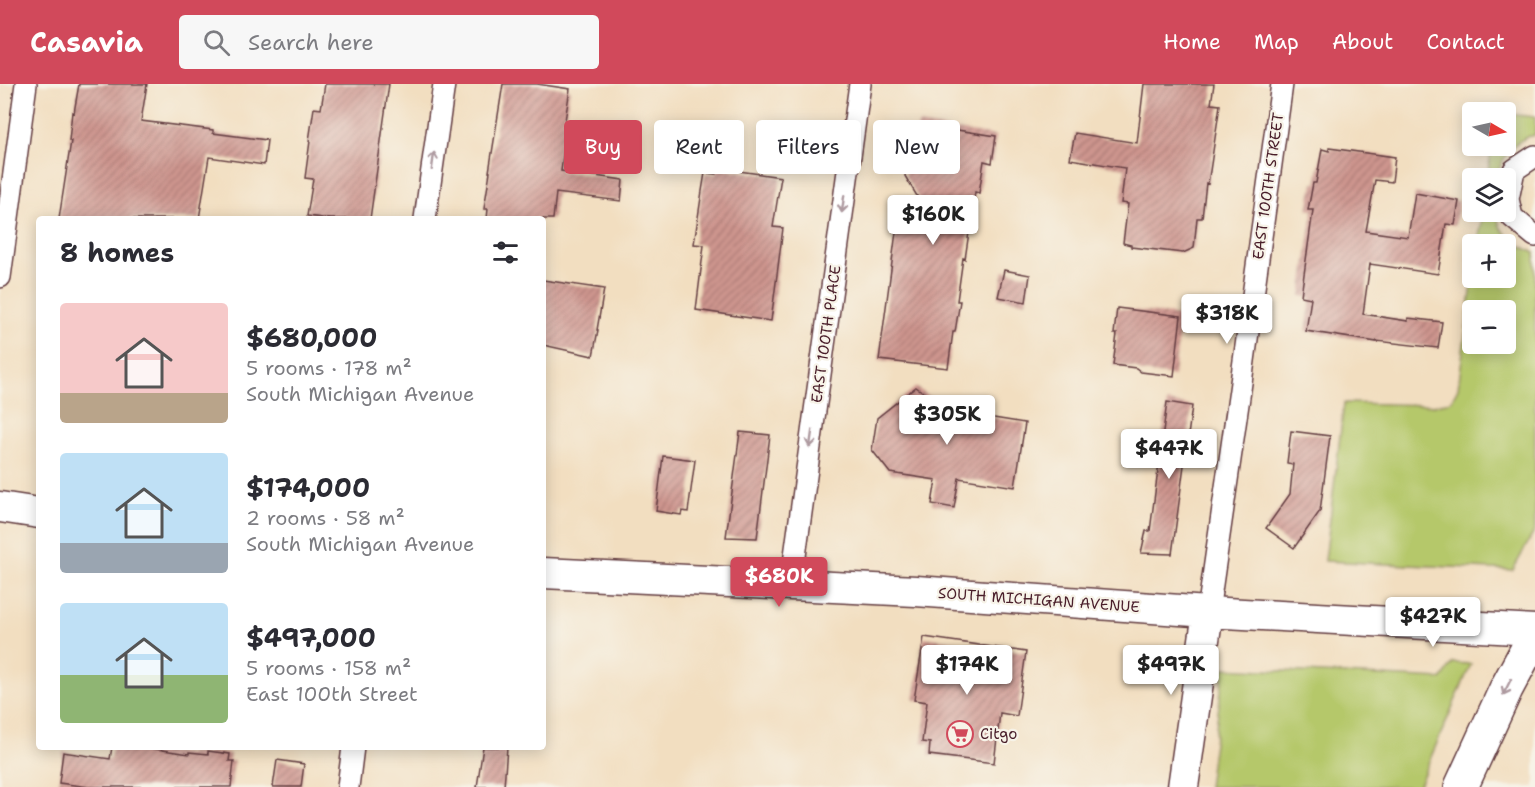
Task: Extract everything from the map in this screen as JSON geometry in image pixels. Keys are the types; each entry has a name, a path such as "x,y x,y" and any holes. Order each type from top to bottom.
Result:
{"highway":[{"path":"1461,787 1506,689 1535,635"}],"main road":[{"path":"0,507 36,513"},
{"name":"SOUTH MICHIGAN AVENUE","path":"546,573 916,591 1208,612 1535,630"},
{"name":"EAST 100TH STREET","path":"1183,787 1208,612"}],"street":[{"path":"0,277 26,84"},
{"path":"425,216 444,84"},
{"name":"EAST 100TH PLACE","path":"791,585 860,84"},
{"name":"EAST 100TH STREET","path":"1208,612 1282,84"},
{"path":"1535,156 1514,170 1508,199 1512,217 1535,236"},
{"path":"348,787 353,750"}],"green space":[{"path":"1516,115 1535,117 1535,135 1516,144"},
{"path":"1490,156 1506,156 1500,168 1489,168"},
{"path":"1481,222 1499,222 1506,234 1480,234"},
{"path":"1516,244 1535,253 1535,530 1513,570 1325,561 1344,403 1433,405 1451,401 1458,388 1463,354 1516,354 1516,300 1470,300 1472,288 1516,288"},
{"path":"1453,663 1471,664 1418,787 1208,787 1224,668 1442,679"}],"building":[{"path":"79,84 147,84 141,121 213,130 213,133 267,140 264,165 209,157 199,216 59,216 71,141 69,141 72,112 74,113"},
{"path":"325,84 389,84 370,216 307,216 313,179 305,178 309,141 314,108 321,109"},
{"path":"503,84 537,84 570,89 564,120 561,171 564,171 564,174 623,180 621,201 556,193 553,219 546,219 546,216 487,216 488,209 484,209"},
{"path":"1144,84 1214,84 1211,104 1220,105 1202,218 1197,218 1194,248 1183,253 1131,247 1123,243 1128,204 1121,203 1125,168 1070,159 1075,133 1137,143"},
{"path":"960,130 996,136 992,163 984,161 979,193 975,192 965,259 963,258 957,301 960,301 948,368 879,360 898,217 932,221 905,174 960,174"},
{"path":"1329,148 1395,157 1392,182 1375,180 1366,231 1408,237 1415,193 1459,201 1455,225 1446,224 1438,274 1370,264 1363,314 1408,321 1408,318 1442,322 1438,348 1377,342 1306,331 1311,298 1301,296 1313,210 1308,210 1322,149 1329,151"},
{"path":"744,172 781,177 773,227 783,228 771,321 696,310 704,245 694,244 705,174 744,174"},
{"path":"1004,270 1030,275 1026,302 998,297"},
{"path":"546,280 604,289 593,356 546,346"},
{"path":"1117,308 1181,316 1174,376 1141,372 1136,368 1113,365 1117,334 1114,334"},
{"path":"916,387 950,411 1025,423 1015,487 959,478 954,508 932,504 936,480 890,473 872,450 877,418"},
{"path":"1167,402 1192,406 1172,554 1141,553 1146,531 1150,531"},
{"path":"1291,431 1330,436 1320,511 1294,548 1266,528 1290,494 1293,464 1287,463"},
{"path":"740,432 770,435 757,538 726,537"},
{"path":"663,456 695,460 688,512 682,511 681,515 656,511"},
{"name":"Citgo","path":"924,637 1026,652 1017,716 1000,713 994,763 929,755 930,743 922,742 927,702 914,700"},
{"path":"112,750 162,750 189,754 189,752 208,754 208,751 230,754 229,761 234,761 231,787 89,787 59,783 63,752 110,759"},
{"path":"483,750 507,750 504,787 477,787"},
{"path":"277,760 304,764 301,787 273,787"}],"place":[{"name":"Citgo","path":"960,734"}]}
